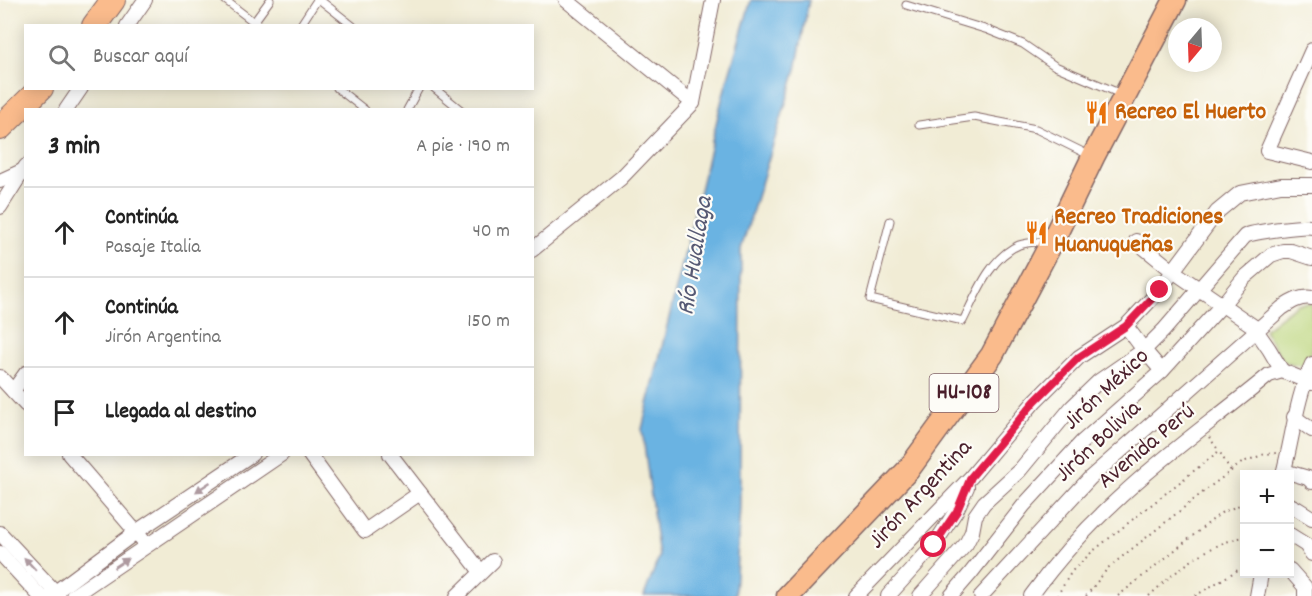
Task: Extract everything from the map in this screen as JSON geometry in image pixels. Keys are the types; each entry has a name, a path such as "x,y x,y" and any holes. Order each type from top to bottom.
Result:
{"highway":[{"path":"95,24 113,0"},
{"path":"0,128 39,90"}],"main road":[{"name":"HU-108","path":"788,596 908,470 992,355 1175,0"}],"street":[{"path":"128,24 145,0"},
{"path":"566,0 693,103"},
{"path":"534,248 621,178 693,103 714,0"},
{"path":"1312,50 1267,151 1312,162"},
{"path":"67,108 80,90"},
{"path":"0,181 24,169"},
{"path":"0,207 24,171"},
{"name":"Jirón Argentina","path":"856,596 971,477 1035,401 1079,357 1126,326 1160,290 1217,212 1240,193 1281,185 1312,185"},
{"path":"920,596 966,544 972,532 975,516 984,503 1020,470 1078,400 1099,381 1144,350 1164,330 1245,236 1309,226"},
{"name":"Jirón México","path":"951,596 1024,505 1082,442 1162,371 1244,278 1280,245 1309,226"},
{"path":"1136,241 1173,271 1253,326 1282,371 1308,381"},
{"path":"1271,255 1291,251 1312,258"},
{"name":"Jirón Bolivia","path":"981,596 1090,478 1282,308 1295,300 1312,298"},
{"path":"1126,326 1162,371"},
{"path":"1285,470 1294,417 1312,364"},
{"name":"Avenida Perú","path":"1031,596 1084,532 1120,496 1269,375 1282,371"},
{"path":"13,391 24,376"},
{"path":"0,377 24,403"},
{"path":"1294,417 1312,430"},
{"path":"71,456 147,546"},
{"path":"0,533 55,595 136,532 249,456"},
{"path":"73,596 279,456"},
{"path":"310,456 365,531 420,492"},
{"path":"392,456 481,572"},
{"path":"1294,475 1308,478 1312,482"},
{"path":"888,596 934,545 957,511 971,477"},
{"path":"1294,507 1312,518"},
{"path":"1294,538 1306,546 1312,554"},
{"path":"0,553 40,596"},
{"path":"458,596 493,561"},
{"path":"1294,575 1305,587 1305,596"},
{"path":"1257,596 1260,578"}],"lane":[{"path":"225,0 256,24 270,0"},
{"path":"301,24 318,0 349,24"},
{"path":"906,5 988,30 1023,44 1055,66 1126,96"},
{"path":"340,90 362,108"},
{"path":"408,108 418,90"},
{"path":"436,90 459,108"},
{"path":"919,125 966,117 995,120 1036,129 1093,157"},
{"path":"890,221 870,299 963,321 992,265 1020,244 1053,240"}],"path":[{"path":"1180,397 1204,428 1231,471"},
{"path":"1057,596 1072,571 1093,551 1219,451"},
{"path":"1086,596 1108,568 1231,471 1244,462 1265,454 1288,451"},
{"path":"1118,596 1221,513 1240,505"},
{"path":"1149,596 1175,572 1203,554 1230,540 1240,538"},
{"path":"1195,596 1240,570"}],"green space":[{"path":"1312,303 1312,349 1304,366 1284,362 1264,330 1297,304"}],"water":[{"name":"Río Huallaga","path":"751,0 809,0 796,70 741,249 740,507 735,594 734,596 644,596 659,557 642,429 723,95"}],"place":[{"name":"Recreo El Huerto","path":"1097,113"},
{"name":"Recreo Tradiciones Huanuqueñas","path":"1036,232"}],"route":[{"path":"934,545 957,511 971,477 1035,401 1079,357 1126,326 1160,290"}]}
